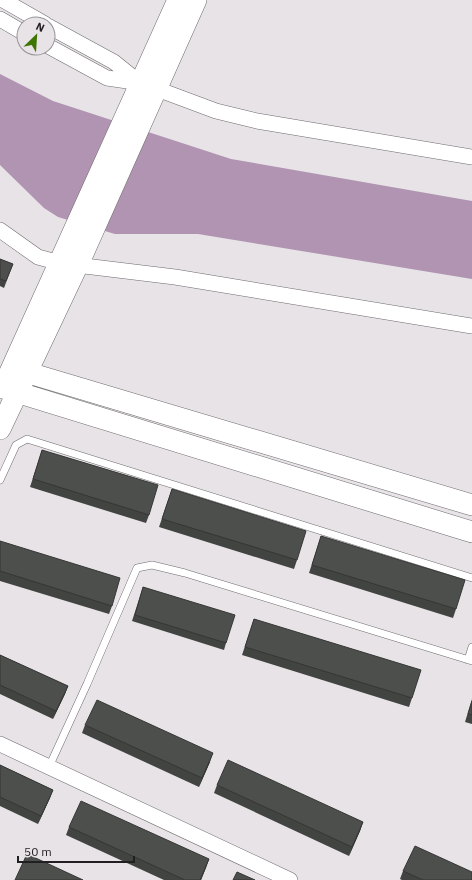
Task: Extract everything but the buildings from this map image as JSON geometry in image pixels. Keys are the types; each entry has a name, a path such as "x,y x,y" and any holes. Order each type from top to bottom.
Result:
{"main road":[{"path":"149,87 178,0"},
{"path":"0,429 7,391 19,371 71,260 149,87 196,0"},
{"path":"19,371 472,505"},
{"path":"7,391 472,532"}],"street":[{"path":"2,0 31,16"},
{"path":"0,19 16,28"},
{"path":"56,30 114,62 149,87"},
{"path":"56,50 106,78 149,87 216,110 257,121 472,157"},
{"path":"0,230 38,256 71,260 472,326"},
{"path":"0,744 290,880"}],"lane":[{"path":"0,480 16,445 27,439 472,578"},
{"path":"49,767 137,568 152,565 185,573 470,660 472,647"}],"shaded area":[{"path":"0,74 53,101 231,159 472,201 472,279 198,234 115,234 58,217 44,208 0,165"}]}
